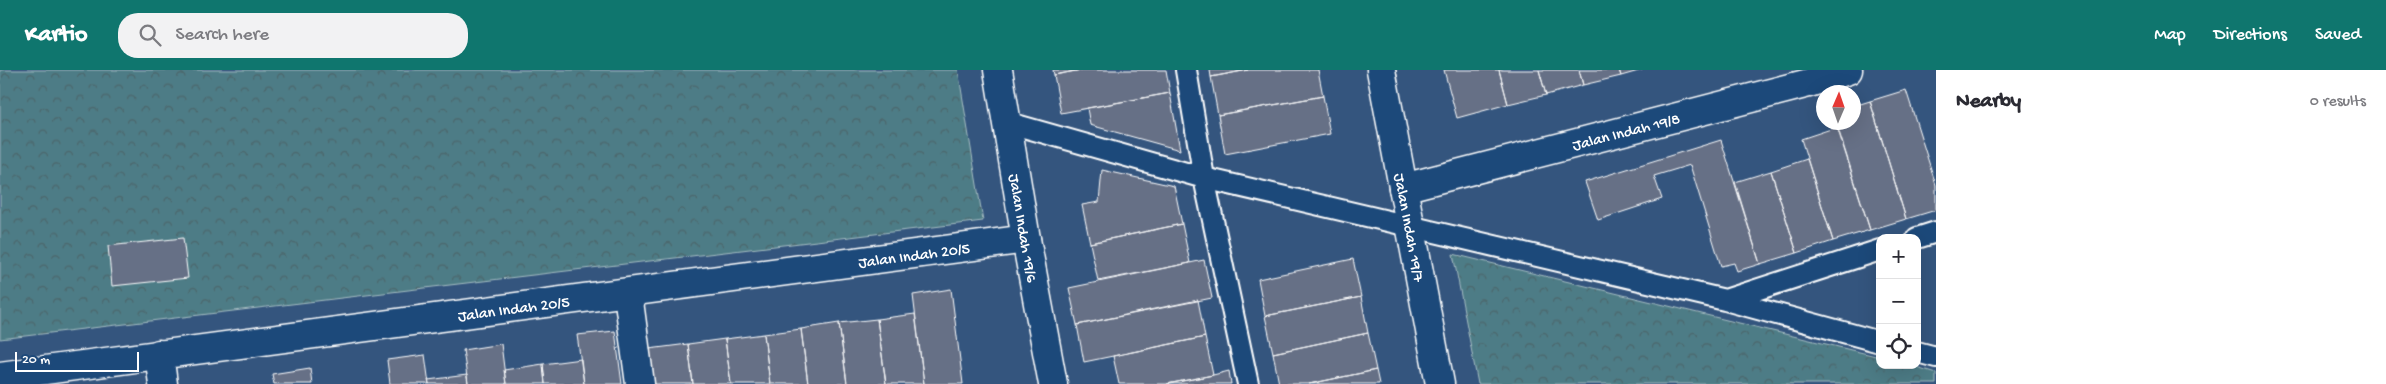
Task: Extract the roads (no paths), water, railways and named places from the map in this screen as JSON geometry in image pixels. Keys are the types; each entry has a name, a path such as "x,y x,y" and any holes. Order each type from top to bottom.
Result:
{"street":[{"name":"Jalan Indah 19/6","path":"998,70 1026,239 1053,384"},
{"name":"Jalan Indah 19/7","path":"1381,70 1440,384"},
{"name":"Jalan Indah 19/8","path":"1403,188 1807,76 1848,70"},
{"name":"Jalan Indah 20/5","path":"0,376 628,294 1026,239"},
{"path":"628,294 640,384"},
{"path":"159,354 163,384"}],"lane":[{"path":"1186,70 1204,178 1248,384"},
{"path":"1006,122 1204,178 1409,224 1725,300 1876,341"},
{"path":"1921,237 1936,232"},
{"path":"1725,300 1876,251"},
{"path":"1921,353 1936,358"}]}
